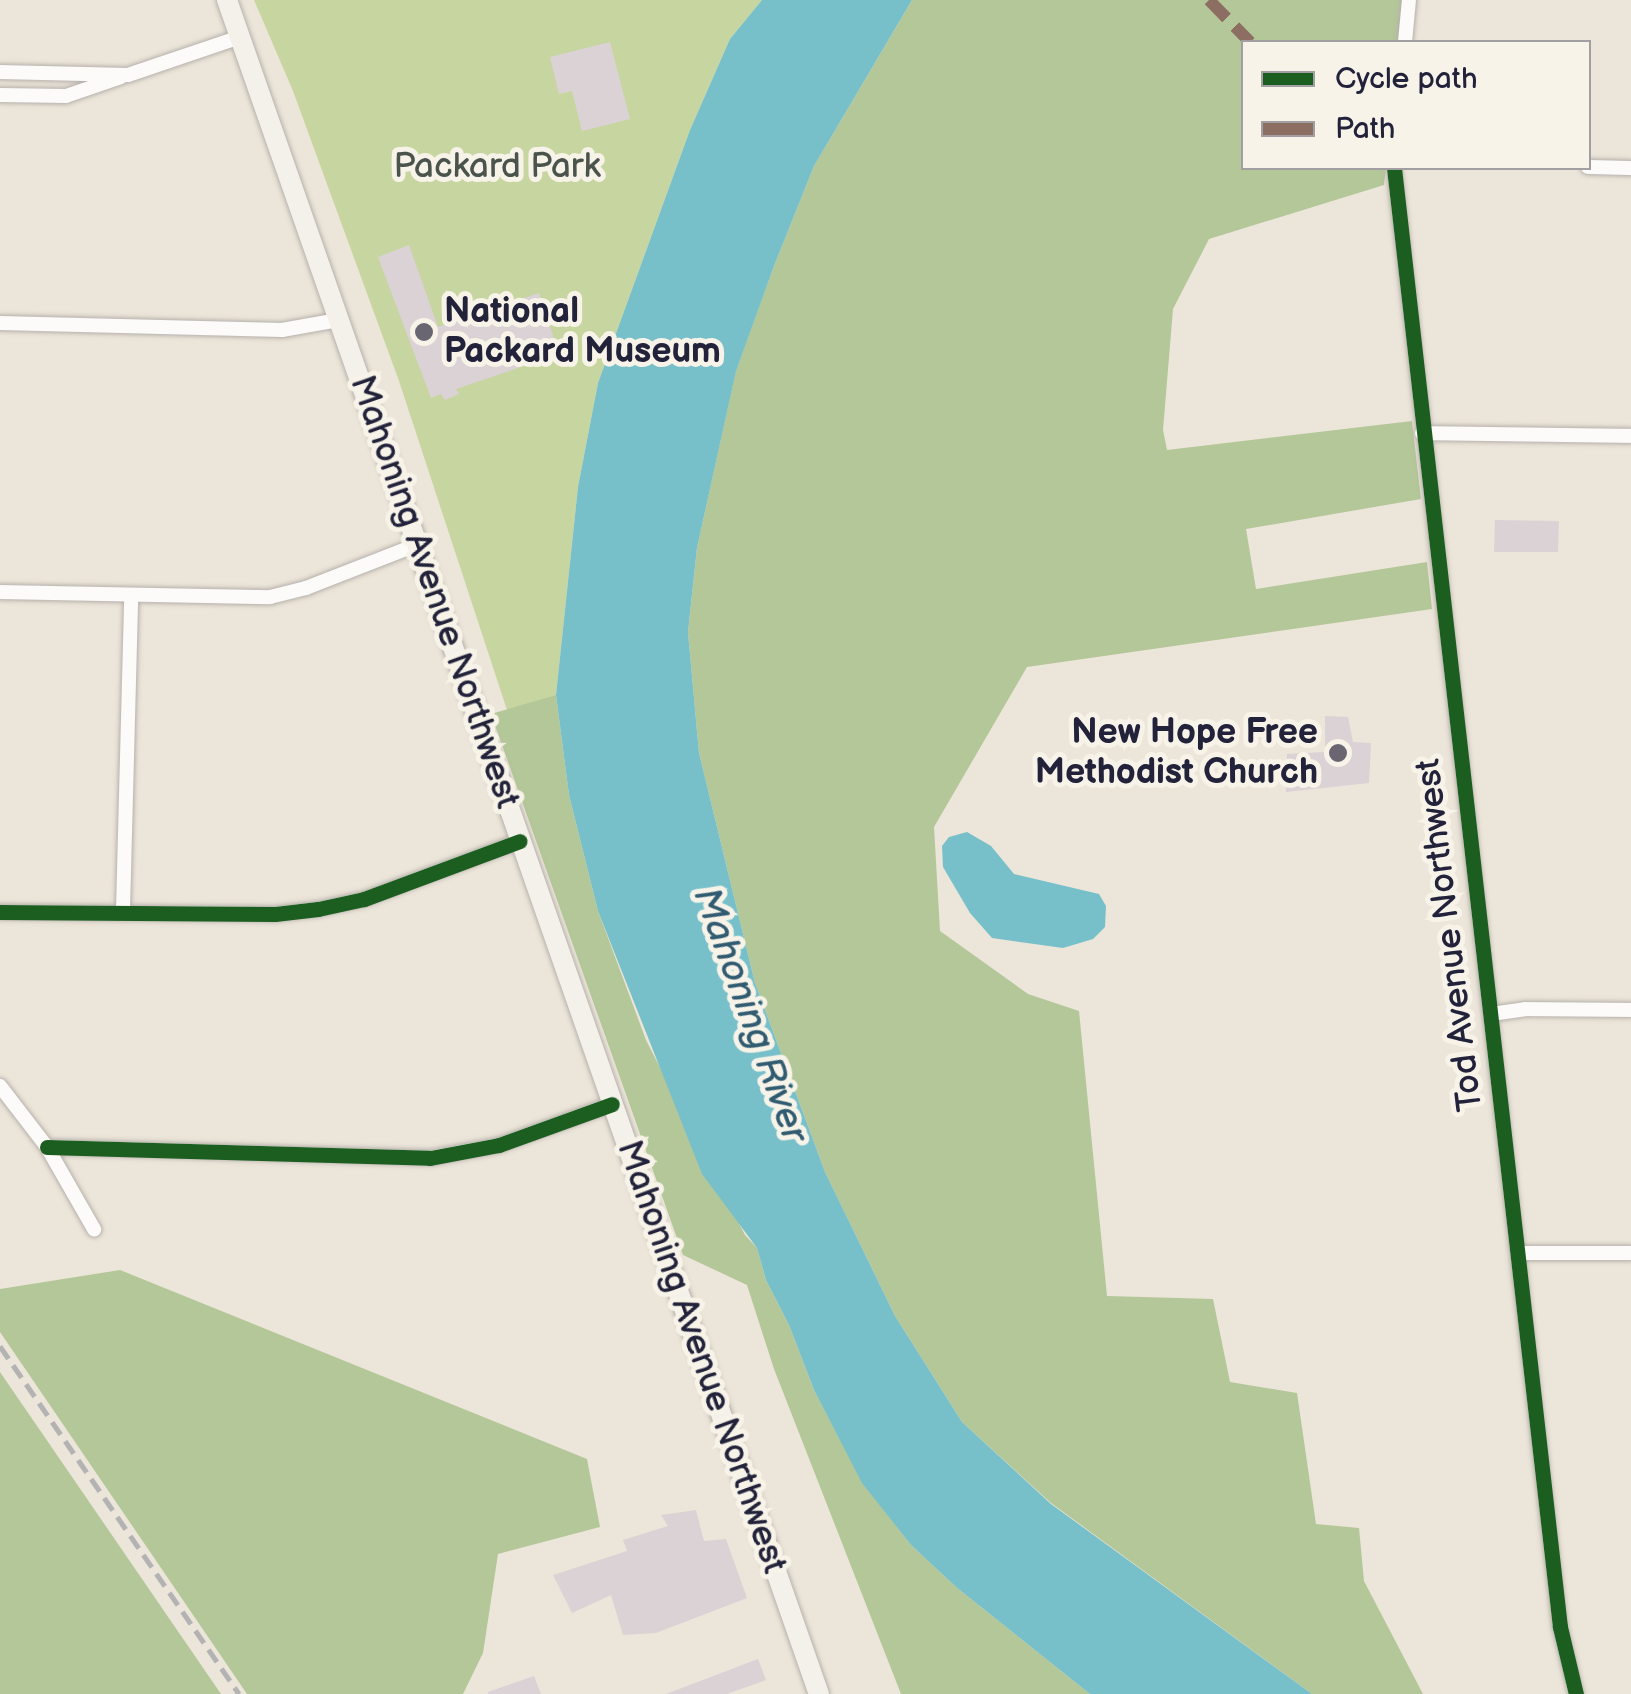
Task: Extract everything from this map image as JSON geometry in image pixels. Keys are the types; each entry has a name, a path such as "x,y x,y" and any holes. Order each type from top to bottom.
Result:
{"main road":[{"name":"Mahoning Avenue Northwest","path":"227,0 819,1694"}],"street":[{"path":"1405,40 1410,0"},
{"path":"0,95 76,95 240,37"},
{"path":"0,72 128,75"},
{"path":"1591,167 1631,168"},
{"name":"Tod Avenue Northwest","path":"1394,170 1560,1627 1576,1694"},
{"path":"0,322 282,330 338,320"},
{"path":"1422,434 1631,436"},
{"path":"0,592 242,598 290,593 419,544"},
{"path":"123,910 132,595"},
{"path":"0,912 123,910 220,914 318,909 364,899 520,841"},
{"path":"1491,1014 1524,1009 1631,1010"},
{"path":"0,1086 47,1147 94,1229"},
{"path":"47,1147 354,1158 450,1156 499,1145 612,1104"},
{"path":"1520,1254 1631,1253"}],"green space":[{"name":"Packard Park","path":"254,0 762,0 730,39 690,130 598,383 578,487 556,695 508,713 399,381 293,91"},
{"path":"912,0 1402,0 1398,40 1241,40 1241,170 1386,170 1384,185 1209,239 1173,309 1163,430 1167,450 1412,421 1421,499 1246,529 1256,589 1427,562 1432,609 1027,667 934,827 940,931 1028,994 1079,1011 1107,1296 1213,1299 1230,1382 1297,1393 1316,1524 1359,1528 1364,1581 1423,1694 1312,1694 1051,1503 962,1422 895,1316 825,1172 755,983 699,753 688,632 697,548 736,370 814,166"},
{"path":"556,695 569,795 598,911 646,1040 745,1235 757,1248 766,1280 789,1325 814,1390 863,1483 911,1545 956,1587 1090,1694 901,1694 774,1369 747,1285 683,1255 491,714"},
{"path":"120,1270 587,1459 600,1527 498,1554 483,1653 463,1694 247,1694 0,1332 0,1289"},
{"path":"0,1372 221,1694 0,1694"}],"water":[{"name":"Mahoning River","path":"762,0 912,0 814,166 774,266 736,371 697,548 688,632 699,753 755,983 825,1172 895,1316 962,1422 1051,1504 1312,1694 1090,1694 956,1587 911,1545 862,1483 814,1390 789,1325 766,1280 757,1248 702,1174 598,911 569,795 556,695 578,487 598,383 690,130 730,39"},
{"path":"967,832 991,846 1014,874 1099,894 1106,906 1105,927 1093,939 1063,948 992,938 970,913 943,867 942,846 949,837"}],"building":[{"path":"610,42 630,119 582,131 572,91 559,94 550,57"},
{"path":"409,245 438,327 539,293 559,354 456,389 459,394 445,400 441,394 431,398 378,257"},
{"path":"1495,520 1559,521 1558,552 1494,552"},
{"name":"New Hope Free Methodist Church","path":"1325,716 1348,717 1353,742 1371,743 1369,783 1286,792 1287,754 1325,752"},
{"path":"696,1510 704,1541 726,1539 747,1598 656,1633 623,1635 611,1595 572,1613 553,1575 627,1551 623,1540 668,1526 661,1515"},
{"path":"758,1659 766,1680 727,1694 666,1694"},
{"path":"534,1676 541,1694 488,1694 488,1692"}],"railway":[{"path":"0,1346 239,1694"}],"marked path":[{"path":"1209,0 1248,40"}],"cycle path":[{"path":"1394,170 1560,1627 1576,1694"},
{"path":"0,912 275,914 318,909 364,899 520,841"},
{"path":"47,1147 430,1158 499,1145 612,1104"}],"place":[{"name":"National Packard Museum","path":"424,332"},
{"name":"New Hope Free Methodist Church","path":"1338,753"}]}
